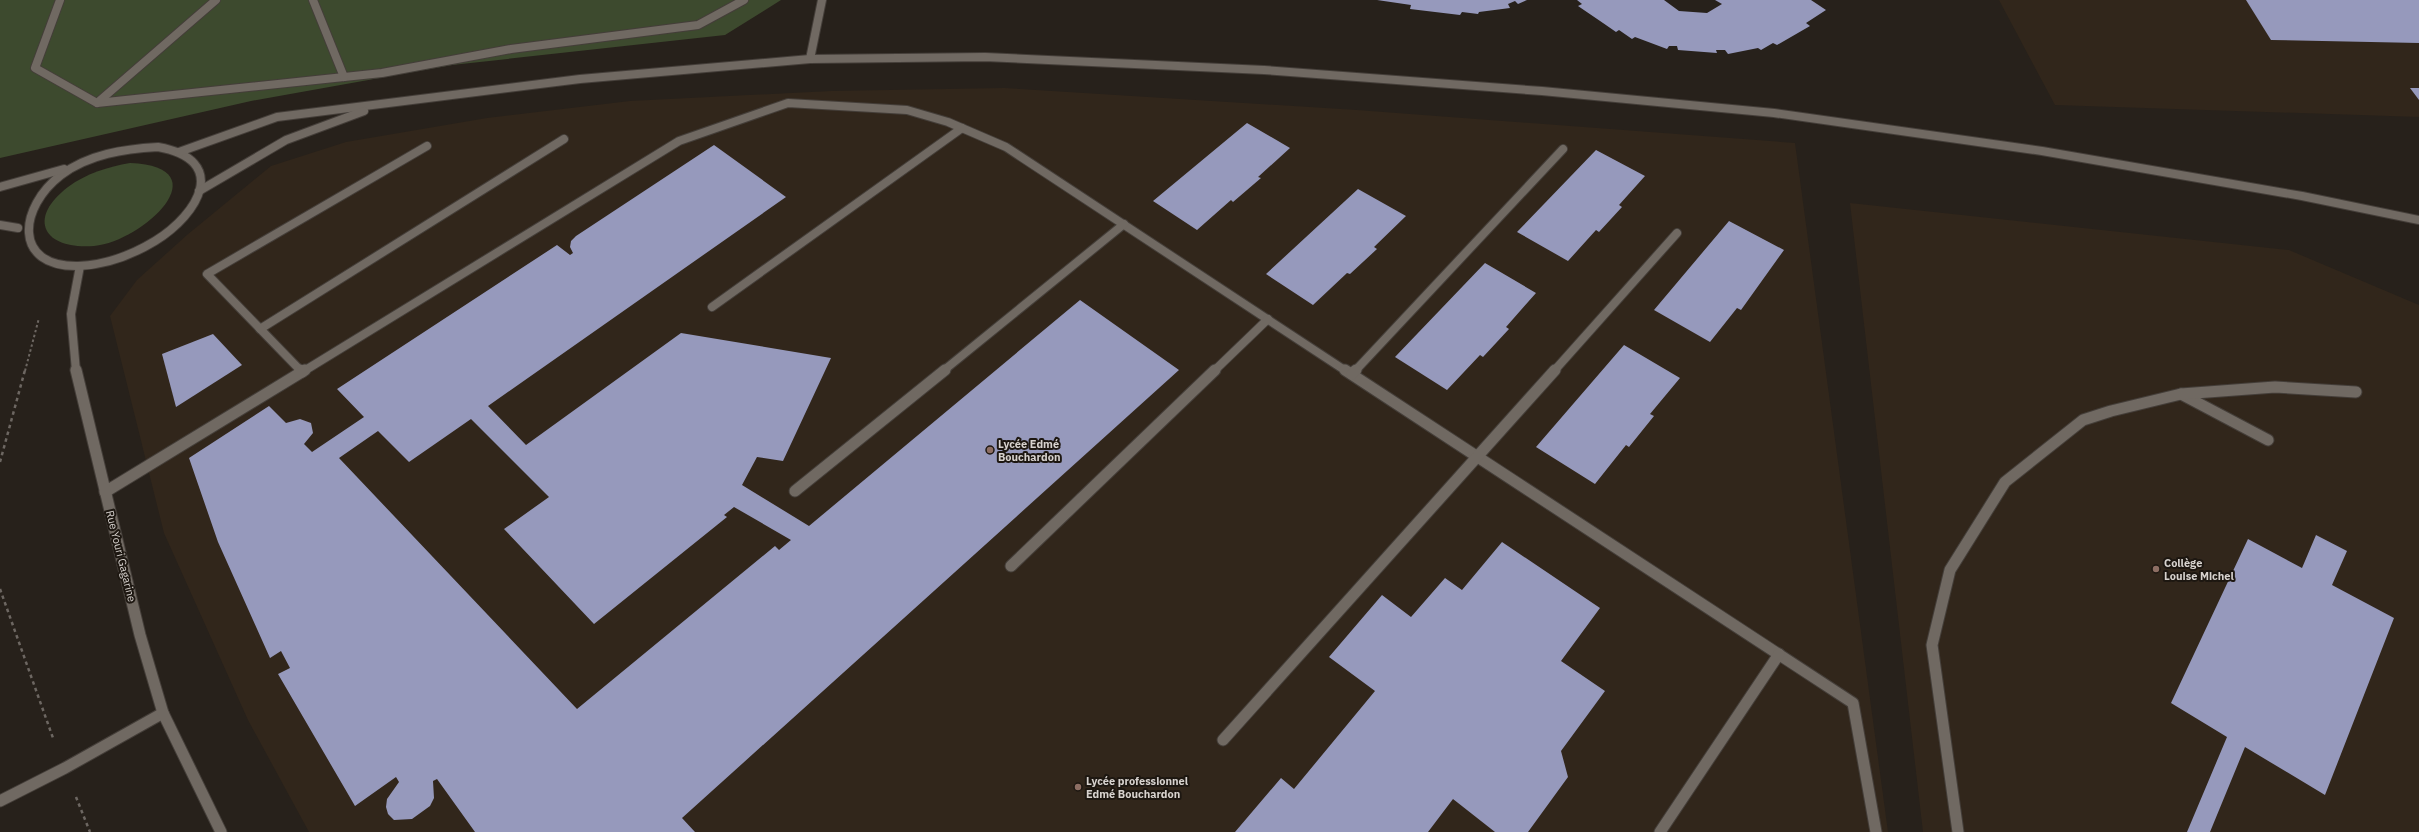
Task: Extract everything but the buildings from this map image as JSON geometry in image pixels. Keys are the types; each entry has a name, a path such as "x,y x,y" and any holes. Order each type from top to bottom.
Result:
{"street":[{"path":"60,0 36,68 97,103 382,73 511,49 698,26 744,0"},
{"path":"97,103 216,0"},
{"path":"313,0 344,77"},
{"path":"810,59 822,0"},
{"path":"179,152 277,117 580,79 810,59 985,57 1264,70 1542,91 1774,113 2050,152 2302,196 2419,220"},
{"path":"105,492 680,141 788,103 907,110 962,128 1006,146 1853,703 1876,832"},
{"path":"199,191 286,140 378,105"},
{"path":"712,307 962,128"},
{"path":"260,329 564,139"},
{"path":"302,372 207,274 428,146"},
{"path":"0,187 78,165 105,154 132,148 158,147 179,152 190,158 198,167 201,178 199,191 192,208 177,225 156,240 132,253 106,262 80,266 53,265 33,258 25,249"},
{"path":"1352,374 1563,149"},
{"path":"20,239 18,228 24,211 37,194 56,178 78,165"},
{"path":"795,491 1124,224"},
{"path":"0,225 18,228"},
{"path":"1223,740 1677,233"},
{"name":"Rue Youri Gagarine","path":"80,266 71,314 77,380 140,635 163,713 221,832"},
{"path":"1011,566 1268,319"},
{"path":"1958,832 1932,645 1950,570 2005,482 2083,420 2181,394 2274,387 2356,392"},
{"path":"2181,394 2268,440"},
{"path":"1660,832 1779,654"},
{"path":"0,801 65,768 163,713"}],"path":[{"path":"0,462 53,265"},
{"path":"0,589 65,768 90,832"}],"shaded area":[{"path":"1999,0 2419,0 2419,117 2055,105"},
{"name":"Lycée Edmé Bouchardon","path":"1004,88 1357,110 1795,143 1888,832 309,832 248,720 164,533 110,316 137,280 187,235 271,166 346,142 487,118 630,101 831,91"},
{"name":"Collège Louise Michel","path":"1850,203 2289,250 2419,305 2419,832 1923,832"}],"green space":[{"path":"0,0 781,0 725,35 452,65 251,101 0,158"},
{"path":"130,163 157,168 170,177 172,190 165,204 152,219 134,231 114,241 94,246 77,246 63,243 53,238 46,230 45,221 47,210 55,199 75,182 90,174 114,166"}],"place":[{"name":"Lycée Edmé Bouchardon","path":"990,450"},
{"name":"Collège Louise Michel","path":"2156,569"},
{"name":"Lycée professionnel Edmé Bouchardon","path":"1078,787"}]}
